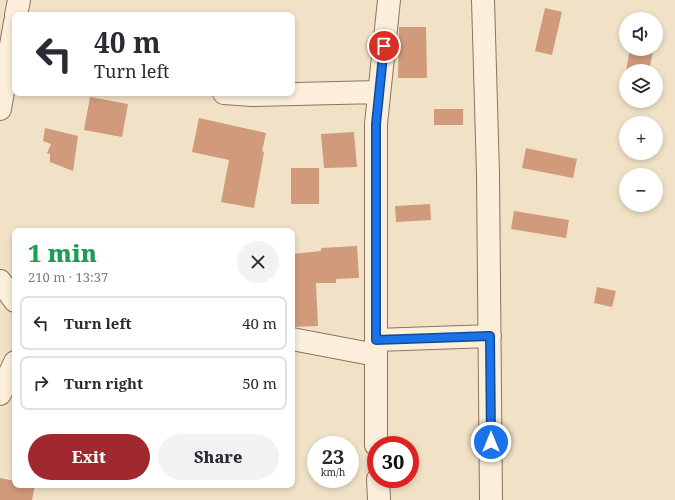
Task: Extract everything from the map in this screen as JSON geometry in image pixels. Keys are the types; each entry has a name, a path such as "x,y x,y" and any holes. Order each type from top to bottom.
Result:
{"street":[{"path":"17,12 19,0"},
{"path":"376,436 376,124 389,0"},
{"path":"483,0 488,174 491,500"},
{"path":"0,109 12,58"},
{"path":"295,94 379,92"},
{"path":"295,339 376,347 490,336"},
{"path":"2,388 12,368"},
{"path":"378,488 379,500"}],"building":[{"path":"545,8 562,12 552,55 535,51"},
{"path":"399,27 426,27 427,78 398,78"},
{"path":"629,56 652,56 650,64 627,64"},
{"path":"90,97 128,104 122,137 84,130"},
{"path":"434,109 463,109 463,125 434,125"},
{"path":"199,118 266,133 254,208 221,202 229,160 192,152"},
{"path":"45,128 78,136 73,171 50,162 50,154 47,153 51,144 43,141"},
{"path":"354,132 357,167 324,168 321,134"},
{"path":"526,148 577,159 573,178 522,168"},
{"path":"291,168 319,168 319,204 291,204"},
{"path":"430,204 431,220 396,222 395,206"},
{"path":"514,211 569,220 566,238 511,229"},
{"path":"357,246 359,278 336,279 336,283 316,283 318,326 295,327 295,254 321,251 321,248"},
{"path":"597,287 616,291 612,307 594,303"},
{"path":"0,478 12,480 12,488 34,488 32,500 0,500"}],"route":[{"path":"384,46 376,124 376,340 490,336 491,442"}]}
